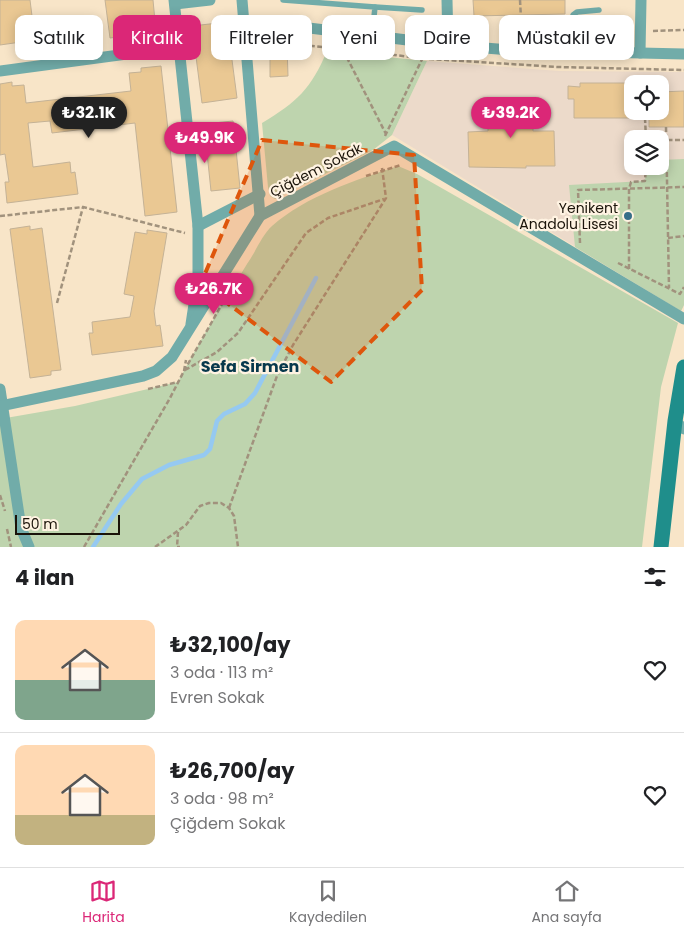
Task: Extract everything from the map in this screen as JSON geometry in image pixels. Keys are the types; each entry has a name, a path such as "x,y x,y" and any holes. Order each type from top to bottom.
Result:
{"street":[{"path":"176,15 175,2 210,0"},
{"path":"242,0 244,15"},
{"path":"448,0 448,15"},
{"path":"640,53 641,0"},
{"path":"634,53 684,54"},
{"path":"0,71 113,56"},
{"path":"180,60 198,232 198,278 190,328"},
{"path":"1,406 115,384 150,374 164,366 172,357 260,216 260,194 248,60"},
{"name":"Çiğdem Sokak","path":"260,216 394,146 684,319"},
{"path":"198,232 260,194"},
{"path":"661,547 679,425 684,367"},
{"path":"0,389 1,406 21,528 29,547"}],"lane":[{"path":"283,0 422,10"},
{"path":"374,15 375,7"},
{"path":"573,15 577,12 599,10"}],"path":[{"path":"520,0 520,15"},
{"path":"634,31 684,30"},
{"path":"347,60 386,134"},
{"path":"229,508 262,412 281,368 293,345 386,198 383,169 375,156 421,60"},
{"path":"452,60 558,67 684,70"},
{"path":"669,140 684,140"},
{"path":"357,180 383,169 401,165 410,168"},
{"path":"629,269 629,189 631,182 645,181 645,175"},
{"path":"668,175 669,288"},
{"path":"580,245 578,190 684,187"},
{"path":"184,371 217,352 238,333 306,233 328,218 386,198"},
{"path":"0,216 83,207 198,232"},
{"path":"57,303 83,207"},
{"path":"668,238 684,236"},
{"path":"613,261 680,294 684,287"},
{"path":"84,547 232,287"},
{"path":"184,371 186,354"},
{"path":"155,547 186,525 200,506 209,503 221,503 229,508 234,516 238,547"},
{"path":"178,530 178,547"}],"highlighted area":[{"path":"262,140 414,155 422,290 331,382 201,283"}],"shaded area":[{"path":"427,61 559,71 684,72 684,305 681,311 392,135"}],"green space":[{"path":"395,58 427,61 392,135 373,150 275,199 270,196 268,187 262,123 285,108 302,93 323,60 395,60"},
{"path":"684,159 684,305 681,311 575,247 569,185 645,181 645,175 669,175 669,160"},
{"path":"398,166 417,174 678,323 661,387 642,547 0,547 0,419 75,406 178,382 220,308 272,226 300,206 332,190"}],"building":[{"path":"0,0 30,0 32,15 15,15 15,43 0,45"},
{"path":"105,0 153,0 154,15 113,15 113,38 110,38"},
{"path":"473,0 565,0 565,14 474,15"},
{"path":"211,24 211,60 232,60 237,98 202,103 196,60 201,60 201,25"},
{"path":"270,60 287,60 288,76 270,77"},
{"path":"161,66 177,212 145,216 135,123 52,133 50,121 28,123 33,167 70,162 71,173 75,172 78,194 7,203 5,182 9,182 5,154 0,155 0,84 12,82 12,86 24,85 26,103 131,91 129,73 141,72 141,68"},
{"path":"580,83 624,83 624,118 574,118 574,99 568,99 568,86 580,87"},
{"path":"684,91 684,127 649,127 649,120 669,120 669,92"},
{"path":"488,101 533,101 533,131 554,131 555,166 526,166 526,168 469,167 468,132 488,131"},
{"path":"233,121 240,188 211,191 204,124"},
{"path":"30,226 30,230 42,228 61,370 51,371 51,375 30,378 10,229"},
{"path":"147,230 167,233 154,311 156,326 160,325 163,346 92,355 89,333 93,333 92,322 130,317 134,296 124,294 135,232 147,234"}],"waterway":[{"path":"93,547 121,504 142,479 169,465 204,455 210,449 217,421 224,414 245,404 255,393 316,278"}],"place":[{"name":"Yenikent Anadolu Lisesi","path":"628,216"}],"district":[{"name":"Sefa Sirmen","path":"250,366"}]}
